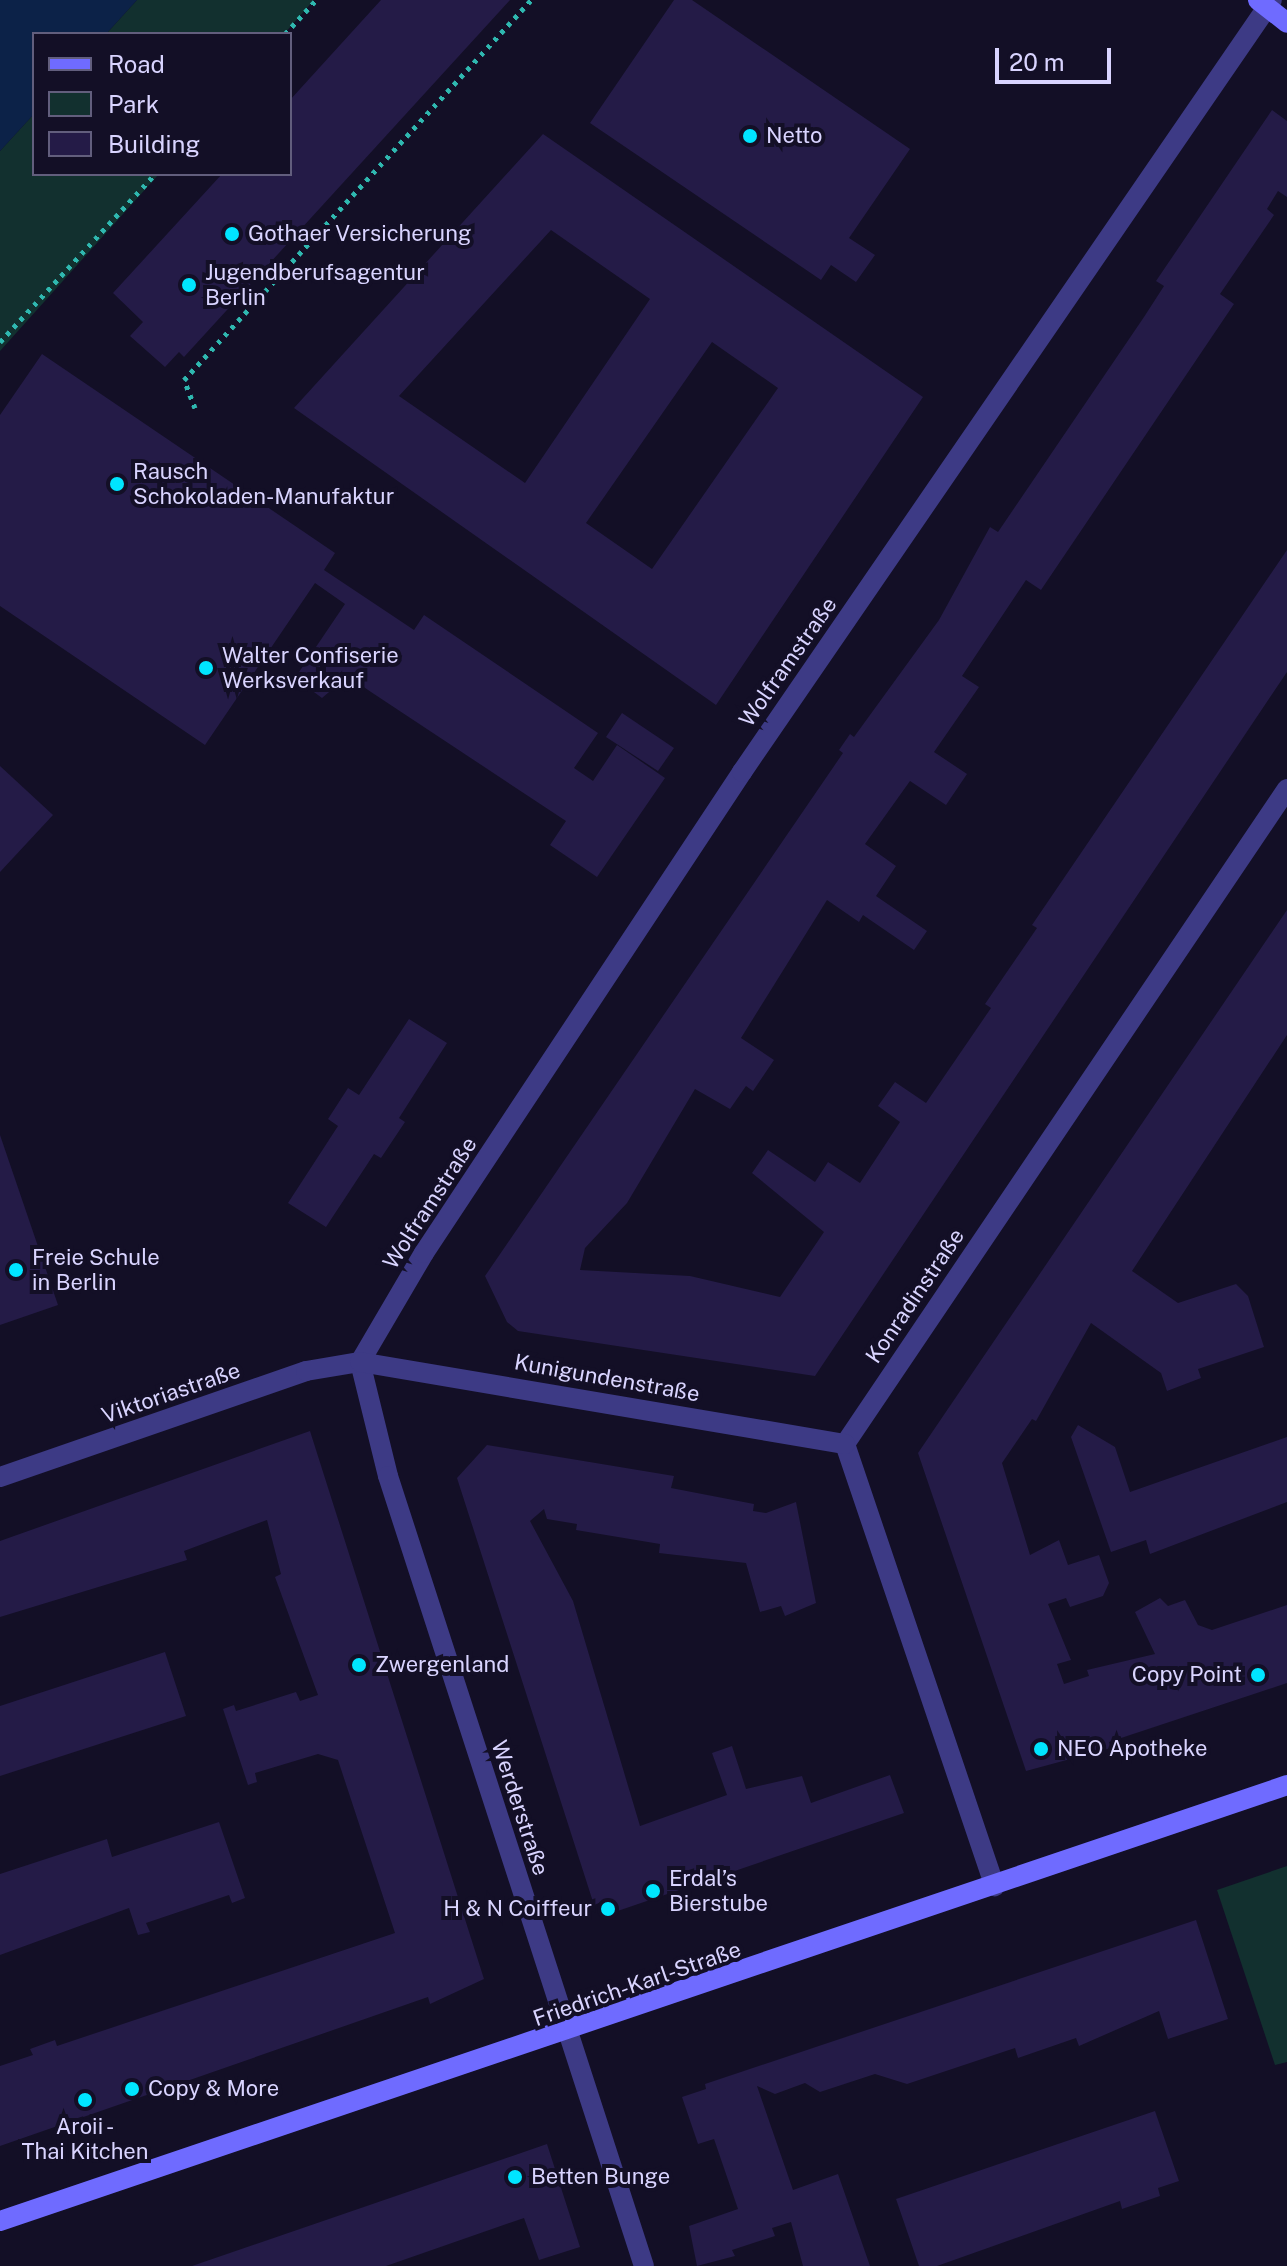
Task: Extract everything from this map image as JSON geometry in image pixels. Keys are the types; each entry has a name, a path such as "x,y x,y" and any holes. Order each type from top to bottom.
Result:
{"main road":[{"path":"1266,3 1287,23"},
{"name":"Friedrich-Karl-Straße","path":"0,2221 567,2034 1287,1785"}],"street":[{"name":"Wolframstraße","path":"360,1362 424,1253 742,772 1266,3"},
{"name":"Konradinstraße","path":"845,1444 1287,789"},
{"name":"Kunigundenstraße","path":"360,1362 845,1444"},
{"name":"Viktoriastraße","path":"0,1477 306,1371 360,1362"},
{"name":"Werderstraße","path":"360,1362 388,1476 644,2266"},
{"path":"845,1444 995,1886"}],"path":[{"path":"287,32 316,0"},
{"path":"195,408 184,380 531,0"},
{"path":"0,342 153,176"}],"green space":[{"path":"137,0 314,0 286,32 108,32"},
{"path":"32,116 32,176 157,176 0,351 0,151"},
{"path":"1287,1866 1287,2062 1275,2065 1217,1890"}],"water":[{"path":"0,0 137,0 108,32 32,32 32,116 0,151"}],"building":[{"name":"Gothaer Versicherung","path":"381,0 510,0 184,357 179,352 165,367 130,336 143,322 113,293 220,176 292,176 292,98"},
{"name":"Netto","path":"674,0 692,0 910,149 849,238 875,255 856,282 831,265 821,280 590,123"},
{"path":"1272,110 1287,121 1287,197 1278,191 1267,209 1274,215 1220,294 1234,304 1041,590 1026,580 962,676 979,687 934,752 967,774 946,805 910,781 865,844 896,866 876,896 927,931 914,950 863,915 859,922 827,900 741,1038 774,1060 753,1091 746,1086 730,1109 695,1089 627,1203 585,1248 580,1270 690,1276 780,1297 824,1232 752,1173 768,1150 815,1182 828,1162 860,1183 900,1122 878,1106 895,1082 926,1103 991,1008 985,1004 1037,928 1032,925 1287,550 1287,672 815,1376 518,1331 507,1322 485,1276 843,753 839,750 850,734 854,737 939,620 990,527 998,532 1144,317 1164,286 1156,281"},
{"path":"543,134 923,397 716,705 294,408","holes":["551,230 650,299 525,483 399,396","712,342 778,388 652,569 586,523"]},
{"name":"Rausch Schokoladen-Manufaktur","path":"42,354 335,553 324,570 414,630 424,615 598,733 574,768 593,781 617,745 665,778 597,877 550,845 566,821 348,676 322,698 295,678 345,604 315,583 205,745 0,606 0,415"},
{"path":"622,713 674,748 658,771 606,737"},
{"path":"0,766 53,815 0,872"},
{"path":"1287,910 1287,1035 1132,1271 1178,1303 1236,1284 1248,1296 1264,1347 1198,1369 1201,1378 1167,1391 1161,1373 1091,1323 1036,1421 1032,1419 1002,1463 1030,1555 1059,1540 1068,1565 1099,1555 1109,1583 1103,1596 1070,1607 1066,1598 1048,1604 1071,1660 1057,1664 1064,1684 1089,1676 1087,1670 1155,1654 1135,1612 1160,1598 1168,1606 1185,1600 1198,1625 1212,1630 1287,1605 1287,1683 1109,1742 1111,1748 1026,1771 918,1453"},
{"path":"409,1019 447,1043 399,1118 405,1122 381,1158 374,1154 326,1227 288,1203 338,1126 328,1119 348,1088 359,1095"},
{"path":"0,1135 58,1305 0,1325"},
{"path":"1078,1425 1115,1447 1130,1492 1287,1437 1287,1502 1150,1554 1146,1540 1111,1552 1071,1437"},
{"path":"310,1431 484,1979 430,2004 428,1997 0,2146 0,2066 33,2055 30,2049 55,2040 57,2046 395,1933 338,1760 318,1754 255,1773 257,1782 248,1785 223,1709 234,1705 236,1711 296,1692 300,1701 318,1695 275,1577 281,1574 267,1520 184,1551 187,1560 0,1617 0,1541"},
{"path":"487,1445 674,1476 671,1488 754,1504 753,1511 766,1513 796,1502 816,1603 785,1616 781,1606 760,1612 746,1563 659,1553 660,1544 576,1530 577,1524 547,1519 544,1509 530,1521 573,1601 640,1826 727,1795 712,1753 732,1746 746,1789 802,1776 811,1803 890,1775 904,1813 603,1916 599,1903 594,1905 457,1478"},
{"path":"165,1652 186,1716 0,1776 0,1706"},
{"path":"219,1822 245,1898 232,1903 229,1895 146,1923 150,1932 138,1935 129,1908 0,1955 0,1874 107,1839 112,1857"},
{"path":"1196,1920 1228,2019 1168,2039 1159,2011 1079,2046 1076,2038 1018,2058 1015,2048 907,2084 875,2074 820,2092 805,2083 775,2094 757,2086 793,2190 838,2174 870,2266 803,2266 791,2222 772,2228 775,2236 732,2250 735,2256 697,2266 689,2226 738,2209 714,2139 698,2144 682,2097 706,2089 705,2084"},
{"path":"1155,2111 1179,2181 1158,2188 1160,2196 1122,2209 1120,2201 937,2266 919,2266 896,2199"},
{"path":"547,2144 580,2247 539,2260 524,2218 386,2266 192,2266"}],"place":[{"name":"Netto","path":"750,136"},
{"name":"Gothaer Versicherung","path":"232,234"},
{"name":"Jugendberufsagentur Berlin","path":"189,285"},
{"name":"Rausch Schokoladen-Manufaktur","path":"117,484"},
{"name":"Walter Confiserie Werksverkauf","path":"206,668"},
{"name":"Freie Schule in Berlin","path":"16,1270"},
{"name":"Zwergenland","path":"359,1665"},
{"name":"Copy Point","path":"1258,1675"},
{"name":"NEO Apotheke","path":"1041,1749"},
{"name":"Erdal’s Bierstube","path":"653,1891"},
{"name":"H & N Coiffeur","path":"608,1909"},
{"name":"Copy & More","path":"132,2089"},
{"name":"Aroii - Thai Kitchen","path":"85,2100"},
{"name":"Betten Bunge","path":"515,2177"}]}
